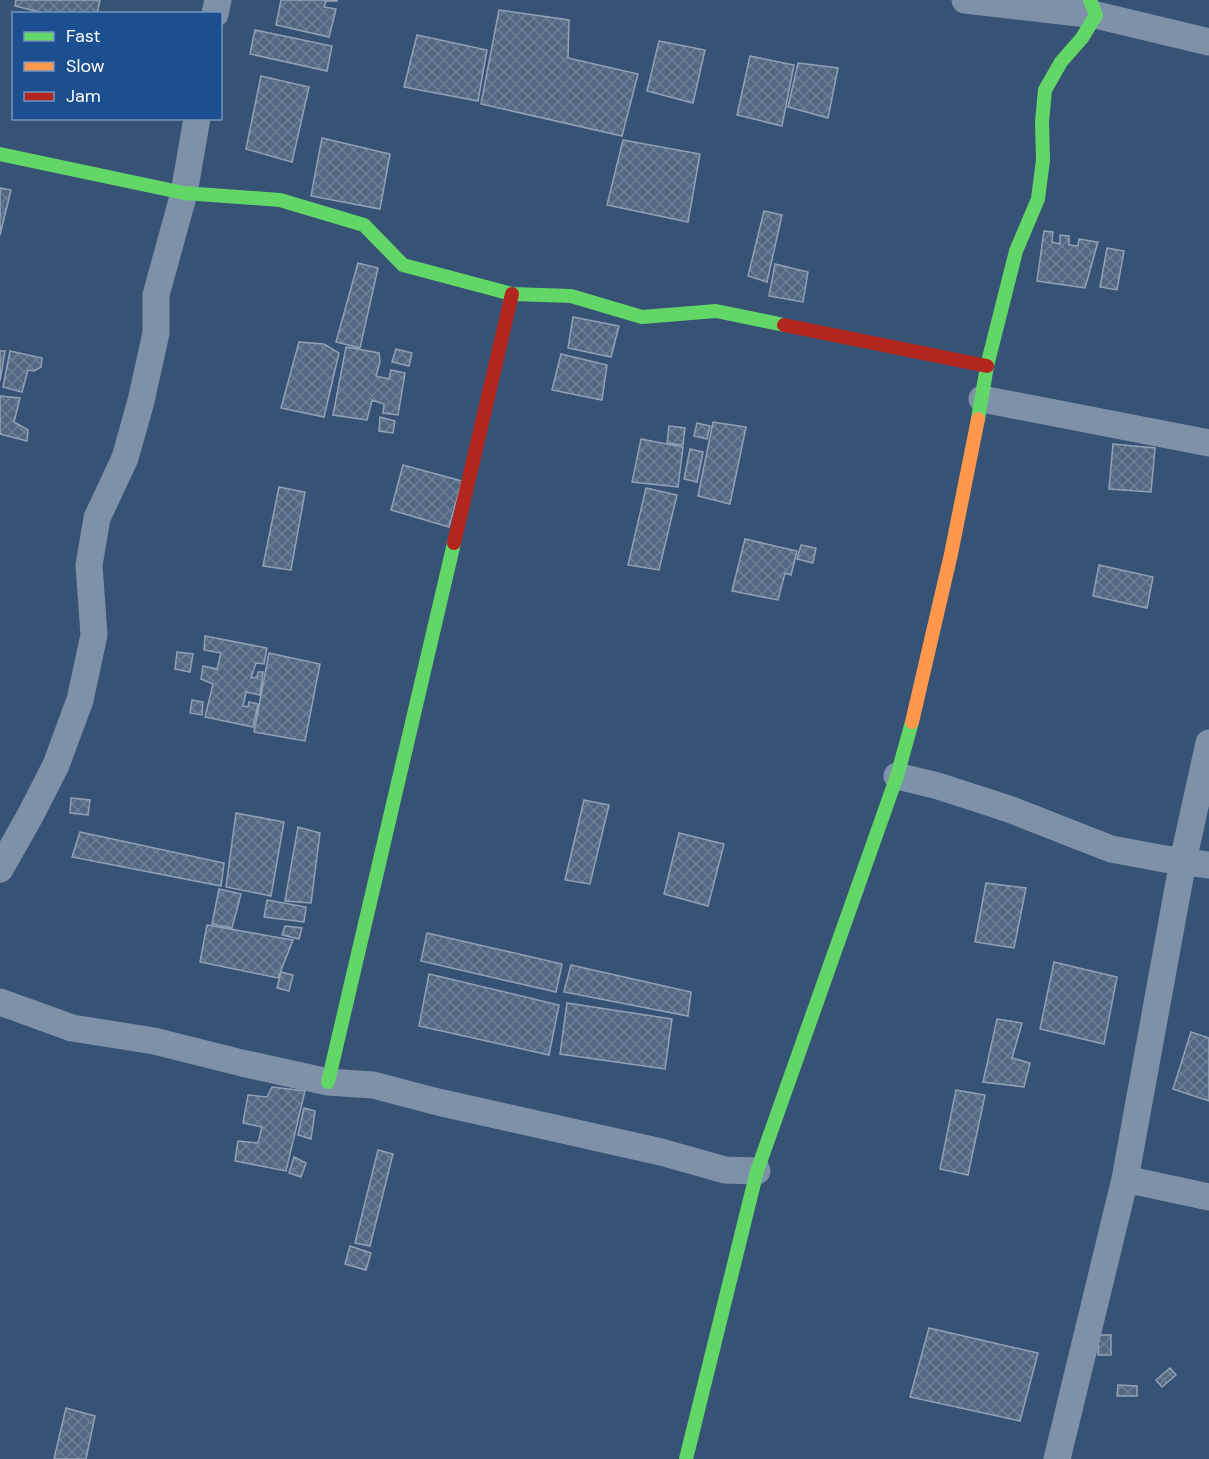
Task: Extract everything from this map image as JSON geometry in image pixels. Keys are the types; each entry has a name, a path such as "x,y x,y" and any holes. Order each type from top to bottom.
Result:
{"street":[{"path":"966,0 1093,7 1209,42"},
{"path":"686,1459 757,1171 897,776 915,710 951,554 987,366 1016,251 1038,200 1043,160 1042,122 1045,90 1061,62 1082,38 1093,7"},
{"path":"0,869 56,765 80,700 94,635 89,565 97,519 125,458 141,401 156,333 156,295 184,193 197,120"},
{"path":"0,154 184,193 280,200 332,214 364,225 403,265 512,294 571,296 642,317 716,311 987,366"},
{"path":"328,1082 512,294"},
{"path":"982,399 1209,443"},
{"path":"1057,1459 1125,1179 1196,863 1209,743"},
{"path":"897,776 938,786 1009,809 1111,849 1196,863"},
{"path":"0,1002 72,1028 153,1041 328,1082 373,1085 438,1102 661,1152 725,1170 757,1171"},
{"path":"1125,1179 1209,1197"}],"building":[{"path":"16,0 100,0 97,12 40,12 15,6"},
{"path":"281,0 337,0 326,1 324,7 336,9 329,37 276,25"},
{"path":"499,10 569,20 568,58 638,74 622,136 481,104"},
{"path":"255,30 332,46 327,71 250,54"},
{"path":"417,35 487,50 478,101 404,87"},
{"path":"659,41 705,50 693,103 647,91"},
{"path":"750,56 794,65 782,126 737,115"},
{"path":"798,63 838,68 828,118 788,107"},
{"path":"261,76 309,87 292,162 246,149"},
{"path":"322,138 390,154 380,209 311,196"},
{"path":"623,140 700,154 688,222 607,205"},
{"path":"0,188 11,190 0,235"},
{"path":"764,211 782,215 767,282 748,276"},
{"path":"1044,231 1053,232 1052,242 1060,244 1060,235 1069,236 1069,245 1078,246 1079,239 1098,242 1085,288 1037,281"},
{"path":"1107,248 1124,251 1117,290 1100,287"},
{"path":"358,263 378,268 360,348 336,342"},
{"path":"775,264 808,272 803,302 769,296"},
{"path":"573,317 619,326 611,357 568,348"},
{"path":"299,342 324,344 339,353 324,417 281,408"},
{"path":"346,347 379,353 380,362 376,376 389,379 391,370 405,373 398,415 383,413 384,404 372,400 367,420 333,415"},
{"path":"396,349 412,353 409,366 392,362"},
{"path":"0,351 5,351 0,381"},
{"path":"10,351 42,358 41,367 34,371 28,370 22,392 3,387"},
{"path":"561,354 607,365 602,400 552,390"},
{"path":"0,396 20,398 14,422 28,430 27,441 0,434"},
{"path":"380,417 395,421 393,433 379,431"},
{"path":"713,422 746,427 730,504 698,496"},
{"path":"697,423 710,426 707,439 694,436"},
{"path":"669,426 685,428 683,445 667,443"},
{"path":"641,439 683,447 678,487 632,482"},
{"path":"1113,444 1155,448 1151,492 1109,489"},
{"path":"690,449 703,452 697,482 684,479"},
{"path":"403,465 462,481 449,527 391,510"},
{"path":"279,487 305,492 291,570 263,566"},
{"path":"646,488 677,495 659,570 628,565"},
{"path":"745,539 797,551 791,575 785,573 778,600 732,591"},
{"path":"801,545 816,548 813,563 797,559"},
{"path":"1099,565 1153,577 1147,608 1093,596"},
{"path":"205,636 267,648 264,664 256,663 251,678 257,677 258,672 263,672 260,695 246,692 243,706 248,707 249,702 258,704 253,727 205,717 213,684 201,679 203,666 217,669 221,653 204,650"},
{"path":"177,652 193,654 190,672 175,669"},
{"path":"269,653 320,664 305,741 254,732"},
{"path":"192,700 203,702 202,715 190,713"},
{"path":"71,798 90,800 88,815 70,813"},
{"path":"584,800 609,805 590,884 565,880"},
{"path":"236,813 284,822 271,896 226,887"},
{"path":"298,827 320,833 311,903 285,901"},
{"path":"80,832 224,863 221,886 72,857"},
{"path":"679,833 724,844 708,906 664,894"},
{"path":"986,883 1026,888 1014,948 975,942"},
{"path":"219,889 241,894 232,928 212,924"},
{"path":"267,900 306,907 304,922 264,917"},
{"path":"207,925 293,940 278,978 200,962"},
{"path":"285,926 302,928 299,939 282,935"},
{"path":"427,933 562,964 556,992 421,961"},
{"path":"1054,962 1117,977 1104,1044 1040,1029"},
{"path":"571,965 691,992 688,1016 564,992"},
{"path":"281,972 293,975 289,991 277,988"},
{"path":"429,974 559,1005 549,1055 419,1026"},
{"path":"567,1003 672,1019 665,1069 560,1054"},
{"path":"997,1019 1022,1023 1012,1058 1030,1063 1024,1087 983,1082"},
{"path":"1191,1032 1209,1038 1209,1101 1173,1089"},
{"path":"272,1087 305,1091 286,1171 235,1161 238,1141 258,1143 262,1127 243,1123 248,1095 267,1097"},
{"path":"956,1090 985,1095 968,1175 940,1169"},
{"path":"304,1108 315,1111 311,1139 298,1135"},
{"path":"378,1150 393,1154 370,1246 355,1243"},
{"path":"294,1157 306,1163 301,1177 289,1173"},
{"path":"350,1246 371,1253 366,1270 345,1264"},
{"path":"929,1328 1038,1353 1020,1421 910,1397"},
{"path":"1099,1335 1111,1335 1111,1355 1098,1355"},
{"path":"1170,1368 1176,1375 1162,1387 1156,1380"},
{"path":"1118,1385 1137,1386 1137,1396 1117,1396"},
{"path":"66,1408 95,1416 86,1459 54,1459"}],"traffic: fast":[{"path":"978,419 987,366 1016,251 1038,199 1043,160 1042,122 1045,90 1061,62 1082,38 1096,15 1090,0"},
{"path":"0,154 184,193 280,200 364,225 403,265 512,294 571,296 642,317 716,311 784,325"},
{"path":"328,1082 454,543"},
{"path":"686,1459 757,1171 897,776 912,722"}],"traffic: slow":[{"path":"912,722 951,554 978,419"}],"traffic: jam":[{"path":"454,543 512,294"},
{"path":"784,325 987,366"}]}
